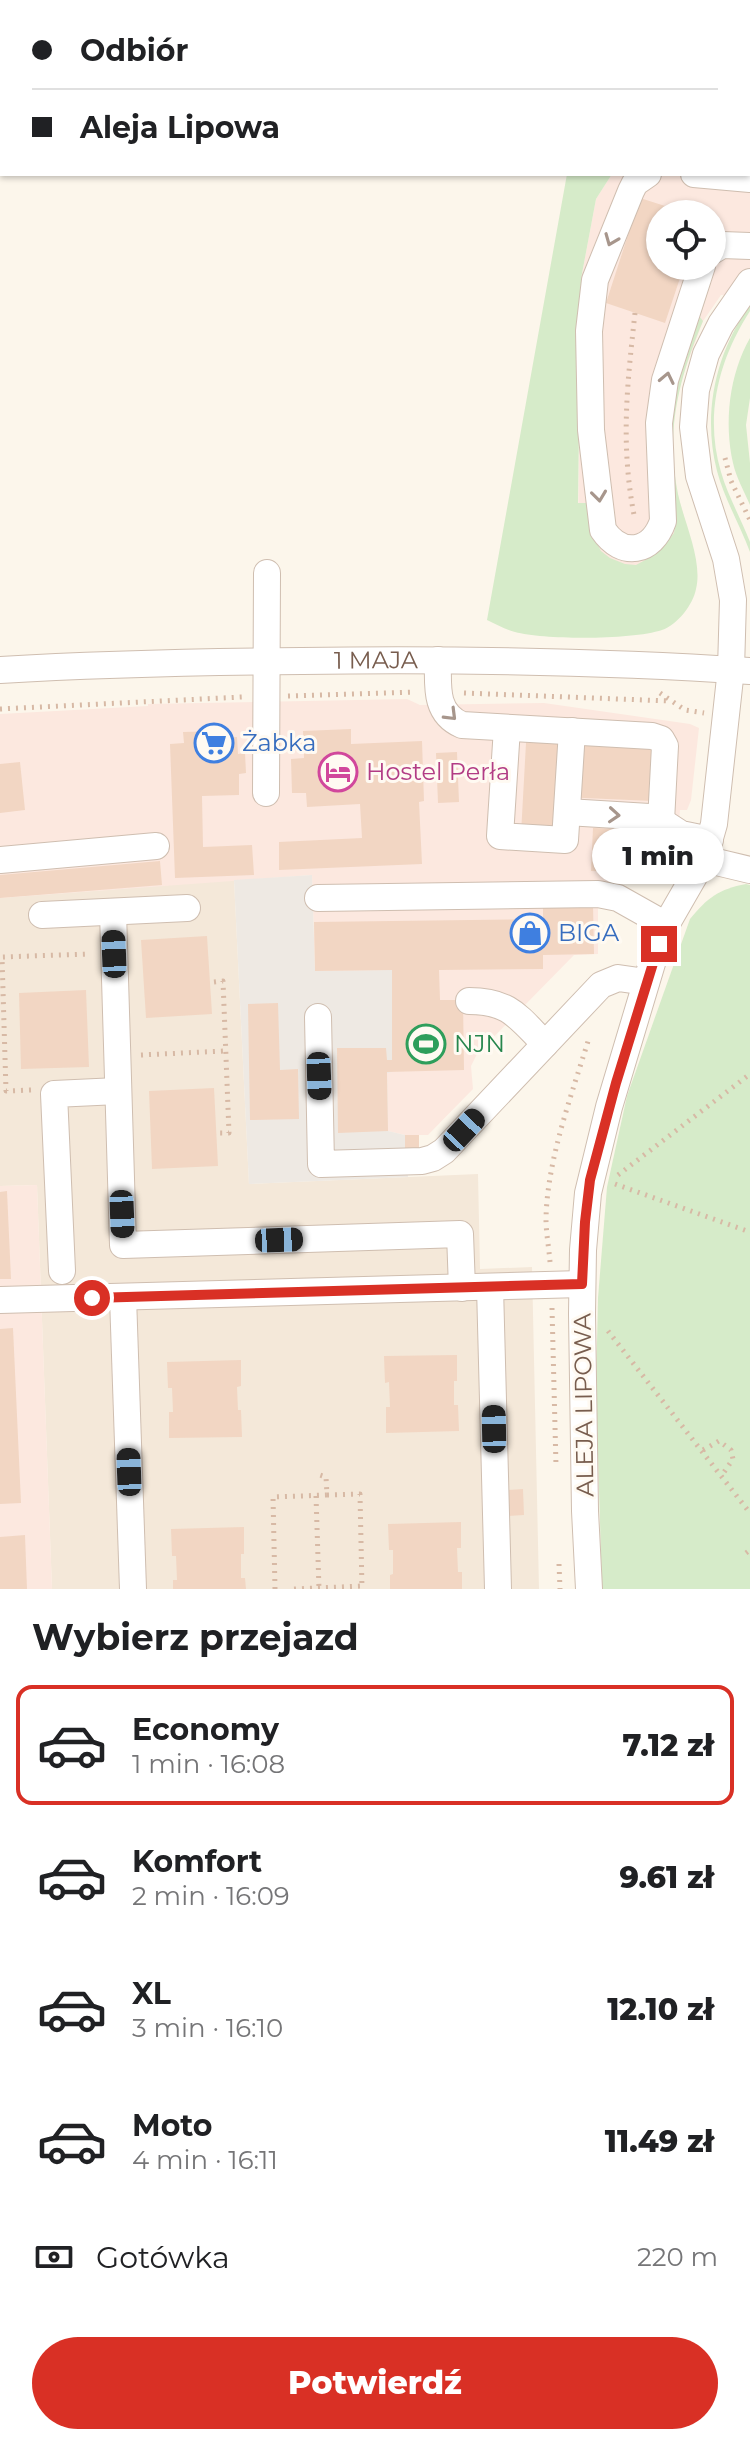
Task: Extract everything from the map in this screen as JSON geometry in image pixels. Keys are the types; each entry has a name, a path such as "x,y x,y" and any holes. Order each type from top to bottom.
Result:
{"street":[{"path":"645,176 635,183 631,191 595,280 589,331 591,430 603,530 609,539 626,548 646,546 660,531 663,521 659,423 670,363 697,280"},
{"path":"716,176 750,179"},
{"path":"726,245 750,246"},
{"name":"ALEJA LIPOWA","path":"589,1589 582,1284 590,1180 612,1095 666,925 707,849 740,670 731,580 699,476 693,427 696,390 706,354 721,324 750,282"},
{"path":"266,793 267,573"},
{"path":"438,660 441,706 456,723 661,739 665,746 661,821"},
{"name":"1 MAJA","path":"0,670 161,663 438,660 601,662 740,670"},
{"path":"507,728 500,836 565,840 572,731"},
{"path":"567,812 649,817 750,870"},
{"path":"0,860 156,846"},
{"path":"318,898 598,894 618,898 666,925"},
{"path":"42,915 187,908"},
{"path":"113,912 123,1245 460,1234 462,1288"},
{"path":"318,1017 321,1164 406,1162 433,1158 444,1151 601,985 618,978 646,982"},
{"path":"469,1001 494,1002 504,1006 545,1044"},
{"path":"62,1271 54,1094 118,1091"},
{"path":"0,1300 582,1284"},
{"path":"490,1287 498,1589"},
{"path":"123,1297 133,1589"}],"path":[{"path":"635,313 625,404 625,447 636,525"},
{"path":"723,451 731,481 750,520"},
{"path":"0,709 266,696 438,692 671,701"},
{"path":"54,1094 51,1089 6,1091 2,957 114,954"},
{"path":"214,982 223,981 229,1133 219,1133"},
{"path":"551,1266 546,1219 552,1175 566,1112 590,1033"},
{"path":"128,1055 225,1051"},
{"path":"750,1074 608,1183 750,1232"},
{"path":"604,1326 750,1513"},
{"path":"703,1450 719,1441 731,1450 733,1459 722,1475"},
{"path":"317,1474 326,1477 327,1495"},
{"path":"275,1589 273,1497 360,1494 362,1587 294,1589"},
{"path":"316,1496 319,1588"}],"shaded area":[{"path":"611,176 750,176 750,297 721,295 703,321 680,383 673,424 677,492 690,538 577,619 581,279 596,199"},
{"path":"407,699 420,705 544,703 690,724 699,728 691,800 687,810 680,810 676,854 658,882 598,882 598,954 574,955 477,1054 471,1066 473,1089 428,1135 388,1131 387,1072 392,1072 315,971 312,875 0,898 0,714 148,704"},
{"path":"312,875 315,971 392,970 392,1072 387,1073 388,1131 405,1135 408,1177 249,1184 234,880"},
{"path":"234,880 249,1184 478,1174 480,1269 532,1267 539,1589 52,1589 37,1185 0,1186 0,898"},
{"path":"37,1185 52,1589 0,1589 0,1186"}],"green space":[{"path":"567,176 611,176 596,199 581,279 578,503 589,503 593,535 601,551 625,564 636,565 647,559 674,533 676,515 670,488 670,397 706,280 711,282 700,317 703,321 681,384 674,427 674,471 695,554 696,589 684,614 662,630 588,638 529,635 487,620"},
{"path":"750,305 723,368 714,430 721,472 750,542 750,552 720,481 711,427 715,384 721,363 738,323"},
{"path":"750,338 750,398 746,425 750,505 733,463 729,415 737,367"},
{"path":"750,885 750,1589 602,1589 596,1388 598,1298 607,1187 627,1096 690,919 714,896"}],"building":[{"path":"640,198 646,200 646,280 679,280 665,323 606,303"},
{"path":"527,725 655,748 653,801 561,797 559,836 521,834"},
{"path":"351,729 351,744 422,741 424,801 419,802 422,864 279,870 279,842 362,838 360,804 307,807 306,793 292,793 291,759 304,758 303,731"},
{"path":"221,731 221,738 237,737 238,754 245,753 246,773 239,774 239,795 202,796 203,847 252,845 254,875 175,878 170,744 184,743 183,732"},
{"path":"457,752 459,802 438,803 436,753"},
{"path":"20,762 25,810 0,813 0,764"},
{"path":"593,828 620,829 617,872 591,871"},
{"path":"160,861 162,885 0,898 0,875"},
{"path":"593,904 594,954 543,955 543,969 439,970 440,1000 463,1000 464,1070 387,1072 388,1131 338,1133 337,1048 386,1048 387,1060 392,1060 392,970 315,971 314,922 543,919 543,905"},
{"path":"207,936 212,1014 146,1018 141,940"},
{"path":"86,990 89,1067 21,1069 19,993"},
{"path":"278,1003 280,1070 298,1069 299,1119 250,1120 248,1004"},
{"path":"214,1088 218,1166 152,1169 149,1091"},
{"path":"405,1135 419,1135 419,1149 405,1149"},
{"path":"7,1191 11,1279 0,1279 0,1192"},
{"path":"13,1328 21,1503 0,1504 0,1329"},
{"path":"457,1355 454,1405 458,1405 459,1431 386,1433 386,1407 390,1407 384,1356"},
{"path":"241,1360 241,1386 237,1387 242,1437 169,1438 169,1412 173,1412 167,1362"},
{"path":"523,1489 524,1515 507,1516 507,1490"},
{"path":"461,1522 461,1548 457,1548 462,1589 390,1589 393,1550 389,1550 388,1524"},
{"path":"244,1527 241,1578 245,1578 246,1589 173,1589 173,1580 177,1580 171,1529"},
{"path":"25,1535 27,1589 0,1589 0,1537"}],"place":[{"name":"Żabka","path":"214,743"},
{"name":"Hostel Perła","path":"338,772"},
{"name":"BIGA","path":"530,933"},
{"name":"NJN","path":"426,1044"}],"route":[{"path":"92,1298 582,1284 590,1180 659,944"}]}
